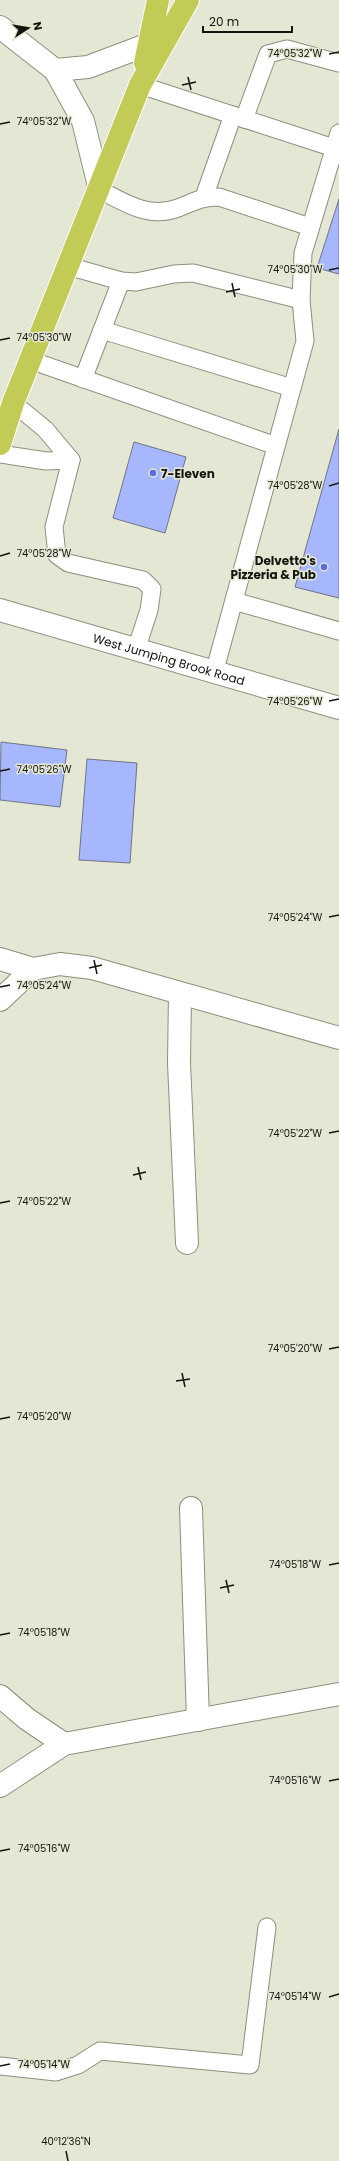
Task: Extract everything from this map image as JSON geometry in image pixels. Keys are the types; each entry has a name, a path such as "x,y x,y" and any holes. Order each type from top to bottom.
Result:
{"highway":[{"path":"0,444 13,403 100,190 140,85 158,0"},
{"path":"140,85 188,0"}],"street":[{"path":"0,27 55,70 83,121 100,190"},
{"path":"55,70 88,67 149,44"},
{"name":"West Jumping Brook Road","path":"0,610 339,708"},
{"path":"0,959 33,969 60,964 92,968 339,1038"},
{"path":"0,1000 33,969"},
{"path":"180,994 179,1063 187,1243"},
{"path":"191,1508 198,1720"},
{"path":"0,1786 64,1744 339,1694"},
{"path":"0,1696 27,1719 64,1744"}],"lane":[{"path":"204,197 268,54 278,50 287,49 339,63"},
{"path":"140,85 239,117 337,140 303,253 301,300 305,341 214,672"},
{"path":"100,190 136,208 151,212 163,212 204,197 219,198 310,227"},
{"path":"68,266 121,281 136,282 174,274 193,273 301,300"},
{"path":"83,379 121,281"},
{"path":"102,330 292,388"},
{"path":"30,360 276,446"},
{"path":"13,403 45,429 71,460"},
{"path":"0,454 46,462 71,460"},
{"path":"71,460 54,527 57,555 68,562 143,580 152,589 149,610 136,650"},
{"path":"234,601 339,631"},
{"path":"0,2066 56,2072 78,2065 100,2051 250,2065 267,1927"}],"building":[{"path":"339,199 339,274 317,268"},
{"path":"339,429 339,598 295,587"},
{"name":"7-Eleven","path":"134,442 186,457 165,533 113,518"},
{"path":"1,742 67,750 60,807 0,800"},
{"path":"87,759 137,763 130,863 79,860"}],"place":[{"name":"7-Eleven","path":"153,473"},
{"name":"Delvetto's Pizzeria & Pub","path":"324,567"}]}
